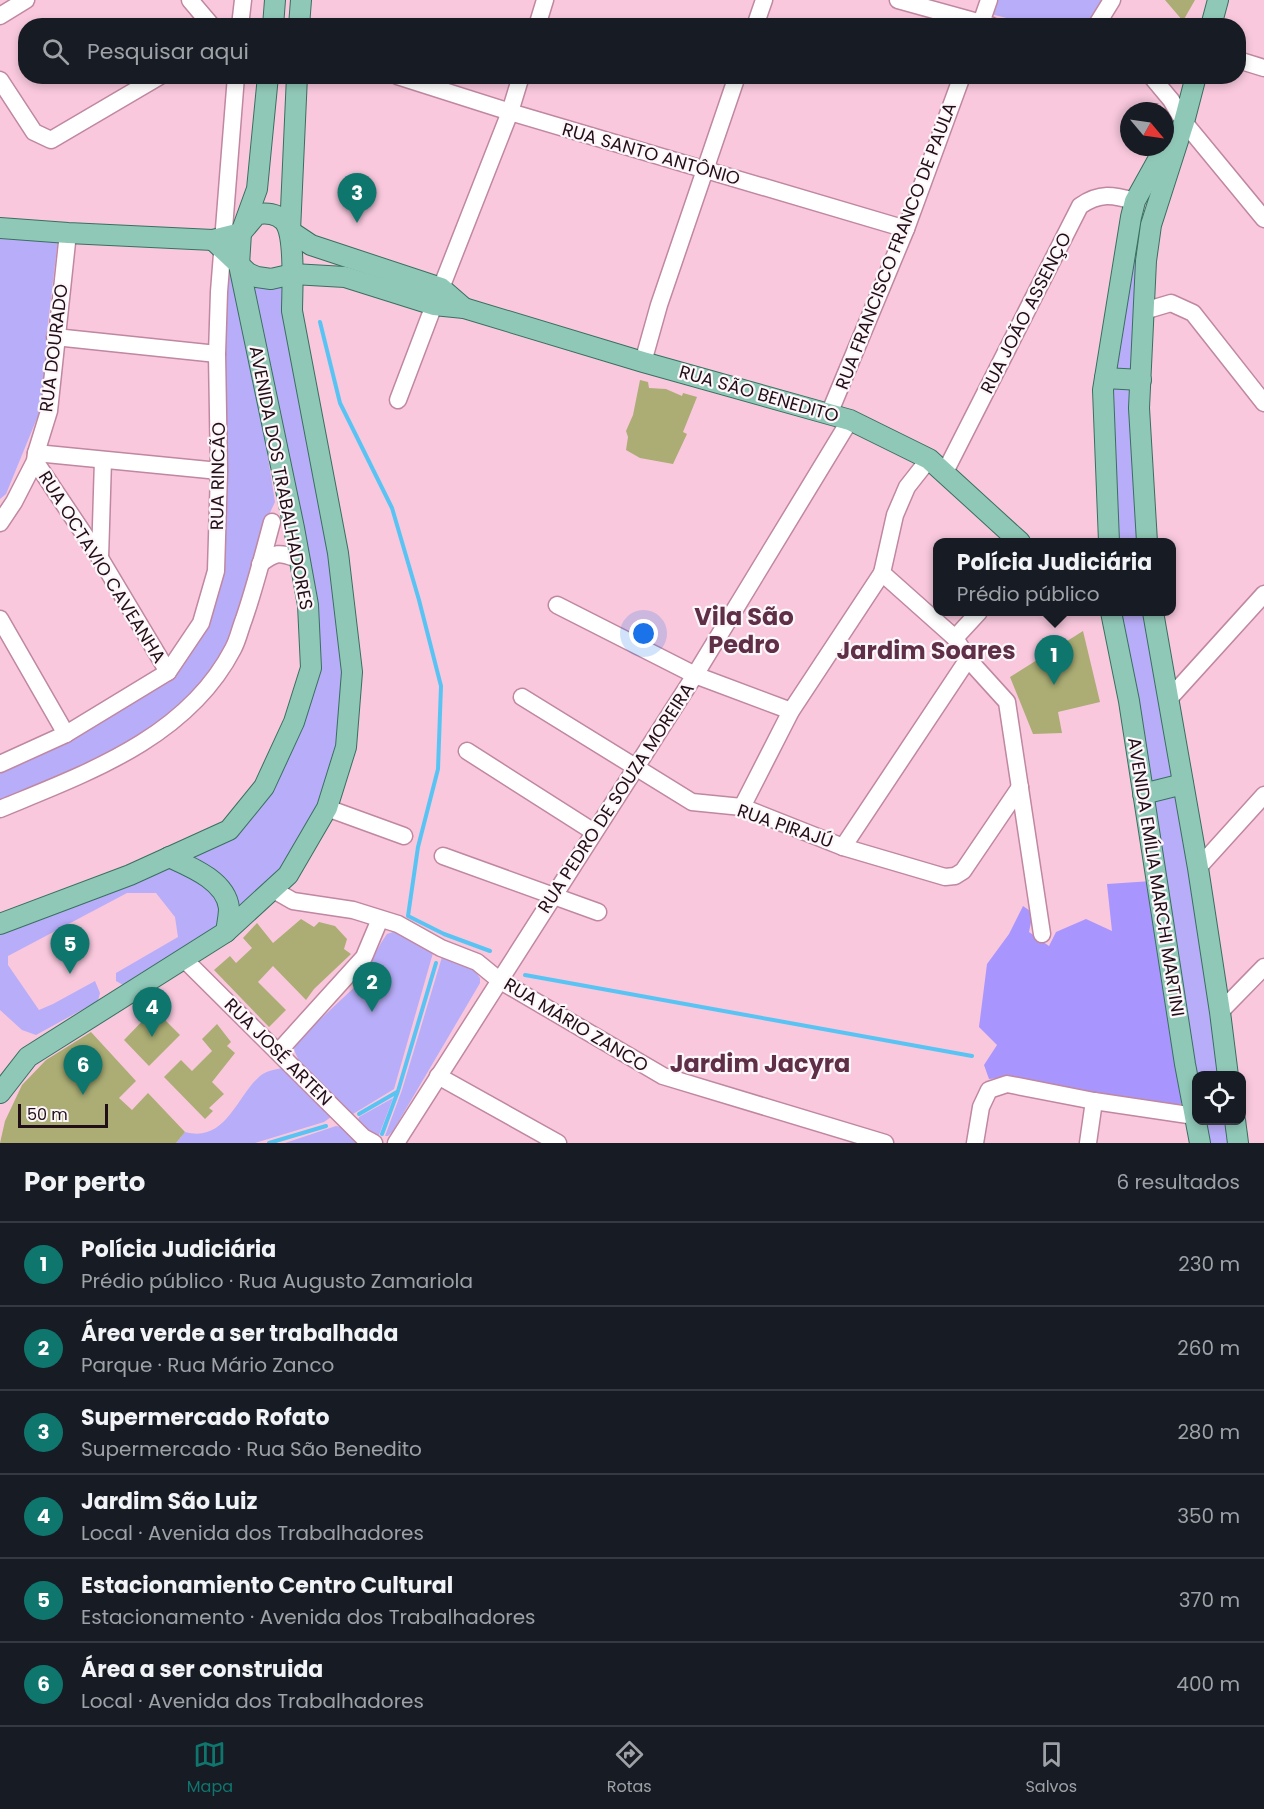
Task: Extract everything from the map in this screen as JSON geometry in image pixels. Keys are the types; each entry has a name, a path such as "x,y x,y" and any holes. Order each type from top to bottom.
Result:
{"main road":[{"path":"274,18 276,0"},
{"path":"301,0 301,18"},
{"path":"1212,18 1218,0"},
{"name":"AVENIDA DOS TRABALHADORES","path":"0,924 130,875 229,830 264,787 294,722 311,668 308,605 301,560 239,265 224,240 257,189 267,84"},
{"path":"0,1093 28,1057 226,932 288,875 327,808 346,747 352,672 338,553 292,311 293,274 290,231 297,84"},
{"path":"1147,538 1139,408 1146,261 1151,225 1195,84"},
{"path":"1174,135 1184,122"},
{"path":"1108,538 1103,390 1131,217 1135,201 1160,156"},
{"path":"0,228 224,240 257,214 270,213 284,222 290,231"},
{"name":"RUA SÃO BENEDITO","path":"290,231 311,245 432,298"},
{"path":"239,265 257,278 271,279 293,274"},
{"name":"RUA SÃO BENEDITO","path":"293,274 345,277 432,298 643,362 850,420 886,435 929,459 1015,538"},
{"path":"1105,378 1141,380"},
{"name":"AVENIDA EMÍLIA MARCHI MARTINI","path":"1108,616 1129,701 1192,1097"},
{"path":"1154,616 1198,868 1226,1071"},
{"path":"1143,794 1183,784"},
{"path":"169,857 198,871 218,885 229,907 226,932"},
{"name":"AVENIDA EMÍLIA MARCHI MARTINI","path":"1197,1125 1200,1143"},
{"path":"1235,1125 1238,1143"}],"street":[{"path":"0,16 26,0"},
{"path":"190,0 205,18"},
{"path":"241,18 243,0"},
{"path":"539,18 545,0"},
{"path":"758,18 764,0"},
{"path":"898,0 962,18"},
{"path":"985,18 989,0"},
{"path":"1246,62 1264,68"},
{"path":"0,80 34,132 51,140 146,84"},
{"name":"RUA RINCÃO","path":"0,764 66,734 168,672 201,623 216,571 219,471 217,354 235,84"},
{"name":"RUA SANTO ANTÔNIO","path":"422,84 906,229"},
{"path":"398,400 432,298 510,112 519,84"},
{"path":"643,362 734,84"},
{"name":"RUA FRANCISCO FRANCO DE PAULA","path":"829,414 906,229 959,84"},
{"path":"1158,84 1171,100 1184,122 1264,219"},
{"name":"RUA JOÃO ASSENÇO","path":"945,472 1080,206 1091,199 1112,195 1135,201"},
{"name":"RUA DOURADO","path":"0,523 14,502 36,457 49,411 55,337 68,233"},
{"path":"1144,310 1171,303 1193,313 1264,403"},
{"path":"55,337 217,354"},
{"name":"RUA PEDRO DE SOUZA MOREIRA","path":"396,1143 694,675 850,420"},
{"path":"36,457 103,460 219,471"},
{"name":"RUA OCTAVIO CAVEANHA","path":"36,457 168,672"},
{"path":"742,807 791,711 882,573 895,515 907,487 929,459"},
{"path":"100,558 103,460"},
{"path":"0,809 91,771 142,743 187,709 214,678 233,649 251,599 272,522"},
{"path":"260,564 278,553 301,560"},
{"path":"882,573 955,638 968,659 1007,702 1042,934"},
{"path":"1168,700 1264,594"},
{"path":"557,605 694,675 791,711"},
{"path":"955,638 975,616"},
{"path":"0,619 66,734"},
{"path":"843,847 968,659"},
{"name":"RUA PIRAJÚ","path":"522,697 692,802 742,807 843,847 945,877 955,876 963,871 1020,787"},
{"path":"467,751 594,832"},
{"path":"1198,868 1264,795"},
{"path":"327,808 404,836"},
{"path":"443,856 598,912"},
{"name":"RUA MÁRIO ZANCO","path":"272,889 293,902 353,910 398,924 441,948 477,962 499,980 663,1076 885,1143"},
{"path":"279,1051 364,957 380,919"},
{"name":"RUA JOSÉ ARTEN","path":"184,959 363,1137 374,1143"},
{"path":"1220,1012 1264,967"},
{"path":"438,1076 558,1143"},
{"path":"975,1143 981,1107 989,1090 1007,1084 1094,1101 1192,1116"},
{"path":"1088,1143 1094,1101"}],"shaded area":[{"path":"996,0 1102,0 1090,18 1006,18 991,14"},
{"path":"0,237 58,239 47,332 42,406 6,494 0,499"},
{"path":"1142,243 1136,375 1109,372 1133,252"},
{"path":"225,257 238,269 275,502 267,519 231,641 212,673 153,731 102,758 0,804 0,768 166,680 212,606"},
{"path":"287,282 333,549 348,673 341,747 323,806 293,859 233,922 191,862 195,851 263,797 316,644 247,283"},
{"path":"1136,384 1142,538 1115,538 1112,387"},
{"path":"1119,616 1150,616 1178,780 1148,788"},
{"path":"1179,789 1220,1071 1195,1071 1149,799"},
{"path":"170,861 219,894 224,929 130,989 116,981 116,973 178,937 175,917 156,893 127,893 8,956 8,965 39,1010 95,981 100,993 98,1001 36,1035 22,1030 0,1010 0,931"},
{"path":"1152,881 1184,1089 1181,1104 1164,1105 1014,1077 989,1079 984,1065 997,1045 979,1027 987,964 1009,934 1023,906 1033,913 1029,932 1049,946 1056,932 1086,919 1112,931 1107,884"},
{"path":"402,933 433,953 394,1089 350,1114 299,1061 294,1050 296,1042 359,983 387,934"},
{"path":"442,957 473,969 480,978 480,983 393,1131 385,1136 402,1090"},
{"path":"283,1068 332,1113 331,1117 324,1122 255,1143 176,1143 185,1132 199,1134 211,1131 220,1125 260,1076"},
{"path":"393,1098 379,1135 364,1129 358,1121 359,1117"},
{"path":"1204,1125 1230,1125 1234,1143 1207,1143"},
{"path":"336,1126 341,1127 358,1143 285,1143"}],"building":[{"path":"1165,0 1195,0 1185,18 1180,18"},
{"path":"640,380 648,382 649,388 666,389 682,396 683,393 697,397 683,432 687,434 673,464 640,458 626,450 628,437 626,431 633,415"},
{"path":"1083,631 1100,702 1058,712 1062,733 1033,734 1010,677"},
{"path":"301,919 314,927 319,922 335,926 347,939 344,949 351,954 314,989 306,1000 273,966 258,982 286,1010 269,1027 214,970 230,956 236,963 252,948 243,938 257,923 273,943"},
{"path":"154,1009 180,1035 149,1066 124,1040"},
{"path":"217,1024 231,1042 227,1046 235,1053 212,1082 224,1094 209,1108 213,1111 205,1119 164,1077 181,1060 192,1071 212,1051 202,1039"},
{"path":"91,1032 136,1081 119,1098 132,1110 148,1093 185,1132 176,1143 0,1143 5,1121 22,1085 46,1060"}],"waterway":[{"path":"320,322 340,403 392,508 441,686 438,769 418,847 408,916 444,934 490,951"},
{"path":"382,1134 398,1091 436,963"},
{"path":"525,975 972,1056"},
{"path":"359,1114 397,1092"},
{"path":"269,1143 326,1126"}],"place":[{"name":"Supermercado Rofato","path":"357,223"},
{"name":"Polícia Judiciária","path":"1054,685"},
{"name":"Estacionamiento Centro Cultural","path":"70,974"},
{"name":"Área verde a ser trabalhada","path":"372,1012"},
{"name":"Jardim São Luiz","path":"152,1037"},
{"name":"Área a ser construida","path":"83,1095"}],"district":[{"name":"Vila São Pedro","path":"744,631"},
{"name":"Jardim Soares","path":"926,651"},
{"name":"Jardim Jacyra","path":"760,1064"}]}
